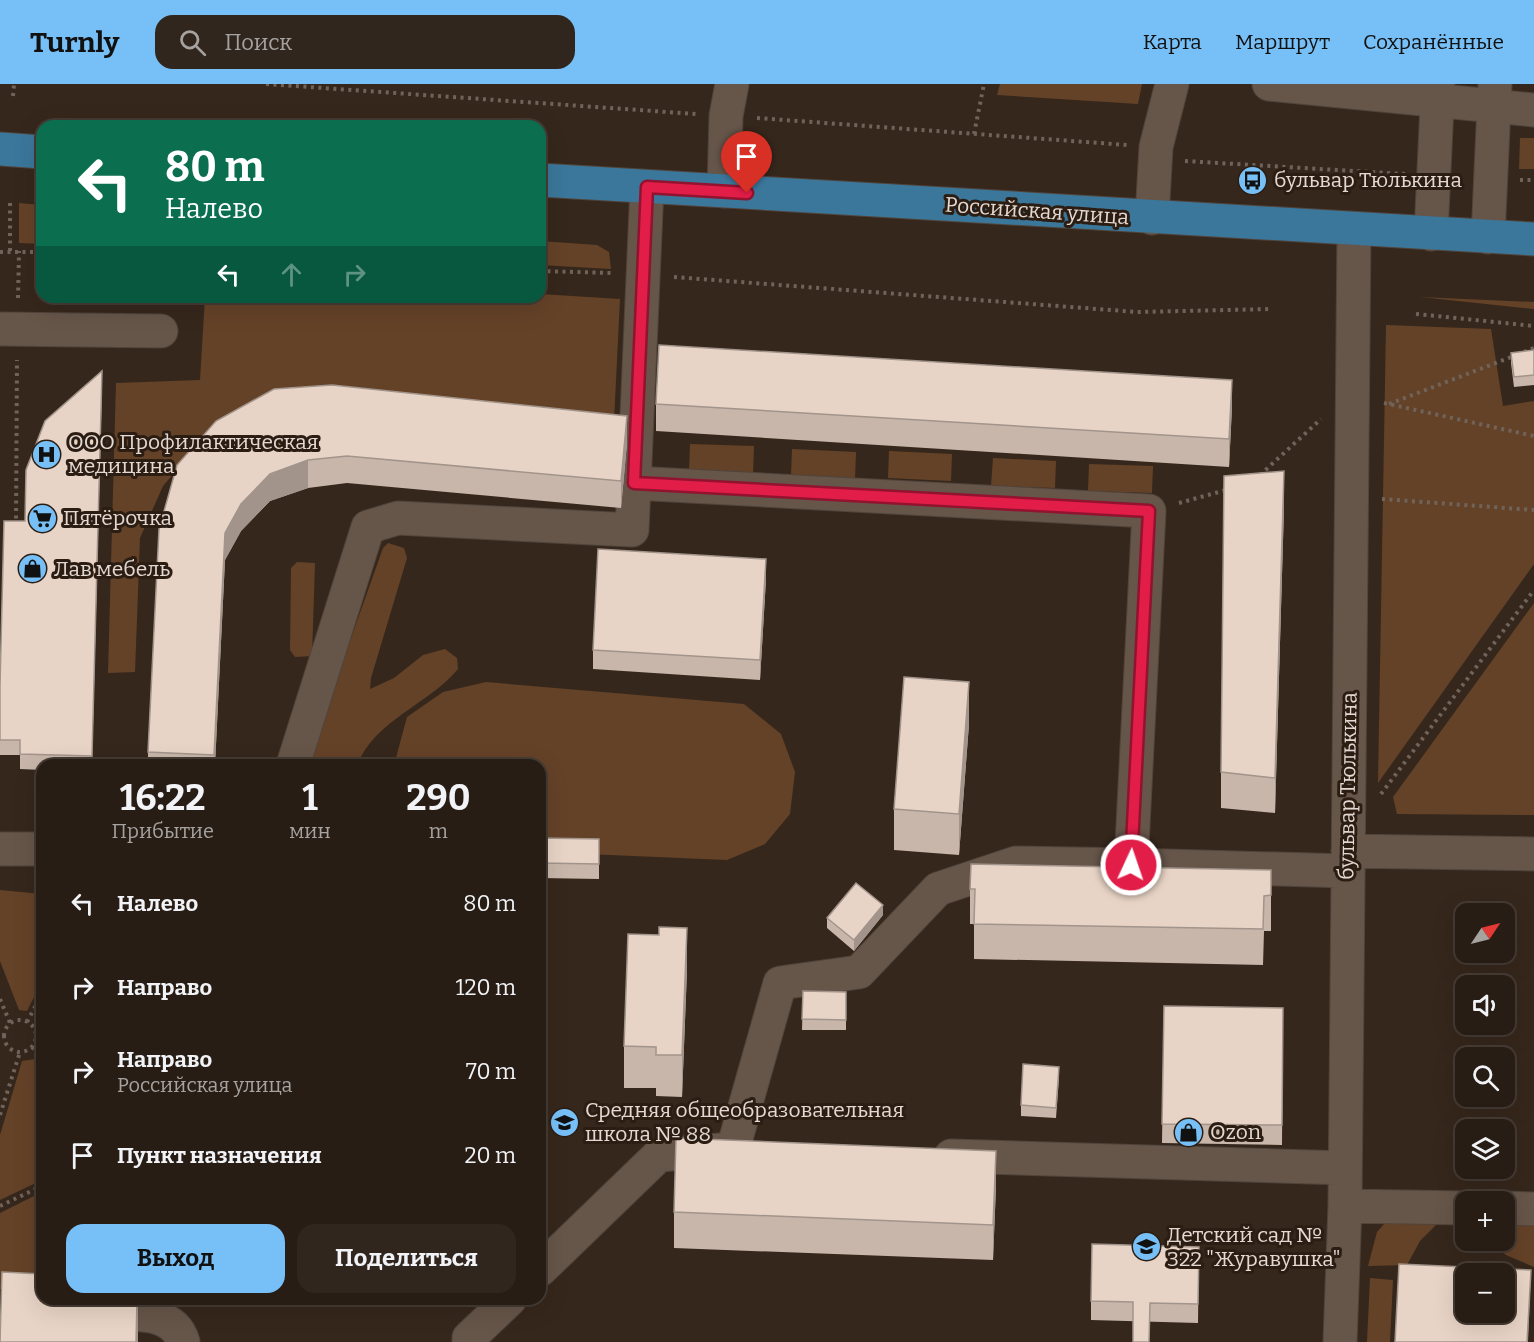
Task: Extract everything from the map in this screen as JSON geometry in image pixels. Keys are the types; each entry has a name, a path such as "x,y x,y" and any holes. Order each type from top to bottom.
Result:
{"main road":[{"path":"0,149 36,152"},
{"name":"Российская улица","path":"546,180 1534,239"}],"street":[{"path":"724,191 726,116 732,84"},
{"path":"1152,218 1156,147 1172,84"},
{"path":"1269,84 1494,96 1534,110"},
{"path":"1431,234 1438,93"},
{"path":"1488,237 1494,96"},
{"path":"295,759 368,527 398,518 632,530 647,187"},
{"name":"бульвар Тюлькина","path":"1340,1342 1345,1168 1353,230"},
{"path":"9,329 161,330"},
{"path":"634,483 1149,511 1131,865"},
{"path":"0,849 36,849"},
{"path":"733,1149 780,983 859,972 938,889 1016,863 1131,865 1348,861 1534,854"},
{"path":"546,1264 659,1155 733,1149 768,1150"},
{"path":"921,1155 1345,1168"},
{"path":"1344,1206 1455,1208"},
{"path":"1515,1208 1534,1209"},
{"path":"469,1342 469,1338 504,1305"},
{"path":"61,1310 160,1317 180,1331 183,1342"}],"path":[{"path":"13,96 14,84"},
{"path":"266,84 1156,147 1187,163 1434,175"},
{"path":"974,134 984,84"},
{"path":"1491,178 1534,180"},
{"path":"10,200 10,251"},
{"path":"8,523 16,524 9,329 19,251"},
{"path":"0,252 36,252"},
{"path":"546,271 643,274 1137,312 1271,309"},
{"path":"1416,314 1534,326"},
{"path":"1389,405 1534,348"},
{"path":"1253,482 1351,391 1389,405 1534,436"},
{"path":"1149,511 1232,488"},
{"path":"1351,497 1534,510"},
{"path":"1378,798 1534,590"},
{"path":"0,999 10,1023"},
{"path":"27,1022 36,1005"},
{"path":"20,1020 27,1022 35,1032 32,1047 20,1053 2,1044 4,1032 10,1023 20,1020"},
{"path":"32,1047 36,1052"},
{"path":"0,1114 20,1053"},
{"path":"0,1206 36,1189"}],"shaded area":[{"path":"1000,84 1142,84 1138,104 997,95"},
{"path":"1520,138 1534,138 1534,169 1519,169"},
{"path":"19,203 36,204 36,244 19,243"},
{"path":"546,241 597,245 609,252 611,269 546,265"},
{"path":"546,294 620,299 614,421 208,433 163,486 140,538 135,672 108,673 116,383 200,380 205,303 546,303"},
{"path":"1420,297 1534,302 1534,309"},
{"path":"1386,325 1491,329 1503,406 1534,401 1534,564 1378,783"},
{"path":"690,444 754,446 753,474 689,471"},
{"path":"792,449 856,452 855,479 791,476"},
{"path":"889,451 952,454 951,481 888,478"},
{"path":"993,458 1056,461 1055,488 991,486"},
{"path":"1089,464 1153,466 1152,493 1088,491"},
{"path":"388,543 404,548 407,558 371,678 370,689 394,678 423,655 445,649 457,658 458,669 446,682 389,724 366,749 360,759 308,759 383,548"},
{"path":"297,562 315,563 312,656 295,657 290,650 291,568"},
{"path":"1534,603 1534,815 1397,814 1393,797"},
{"path":"486,682 744,704 781,734 795,772 790,814 765,844 727,860 546,852 546,759 396,759 407,717 443,692"},
{"path":"0,890 36,893 36,993 27,1011 19,1010 0,961"},
{"path":"36,1060 36,1183 0,1200 0,1135 22,1061"},
{"path":"36,1195 36,1290 0,1289 0,1213"},
{"path":"1386,1222 1438,1223 1420,1241 1407,1265 1368,1266 1377,1232"},
{"path":"1534,1224 1534,1267 1501,1251 1515,1251 1515,1225"},
{"path":"1370,1278 1393,1280 1390,1342 1367,1342"}],"building":[{"path":"659,345 1232,380 1229,439 656,404"},
{"path":"1534,350 1534,375 1514,377 1511,353"},
{"path":"102,371 92,756 20,754 20,740 0,740 4,521 25,521 26,470 45,421"},
{"path":"332,385 627,416 621,481 347,456 308,460 270,474 241,504 225,533 214,755 148,752 159,529 177,465 216,421 274,389"},
{"path":"1284,471 1275,778 1221,772 1224,476"},
{"path":"598,549 766,559 760,660 593,650"},
{"path":"904,677 969,682 959,814 894,809"},
{"path":"546,838 599,839 599,864 546,863"},
{"path":"971,864 1271,870 1271,895 1264,896 1263,929 974,924 975,889 970,889"},
{"path":"856,883 883,905 854,940 827,918"},
{"path":"659,927 687,928 682,1055 656,1055 656,1047 624,1046 628,934 659,935"},
{"path":"803,991 846,992 846,1020 802,1019"},
{"path":"1164,1006 1283,1008 1282,1125 1162,1124"},
{"path":"1023,1064 1059,1067 1056,1108 1021,1105"},
{"path":"676,1138 996,1151 993,1225 674,1212"},
{"path":"1092,1244 1199,1247 1198,1304 1150,1303 1149,1342 1133,1342 1133,1302 1091,1301"},
{"path":"1399,1264 1455,1267 1455,1323 1515,1323 1515,1269 1531,1270 1527,1342 1395,1342"},
{"path":"2,1272 36,1274 36,1305 137,1305 136,1342 0,1342"}],"place":[{"name":"бульвар Тюлькина","path":"1253,180"},
{"name":"ООО Профилактическая медицина","path":"47,454"},
{"name":"Пятёрочка","path":"42,518"},
{"name":"Лав мебель","path":"33,569"},
{"name":"Средняя общеобразовательная школа № 88","path":"564,1122"},
{"name":"Ozon","path":"1189,1132"},
{"name":"Детский сад № 322 \"Журавушка\"","path":"1146,1247"}],"route":[{"path":"747,193 647,187 634,483 1149,511 1131,865"}]}
